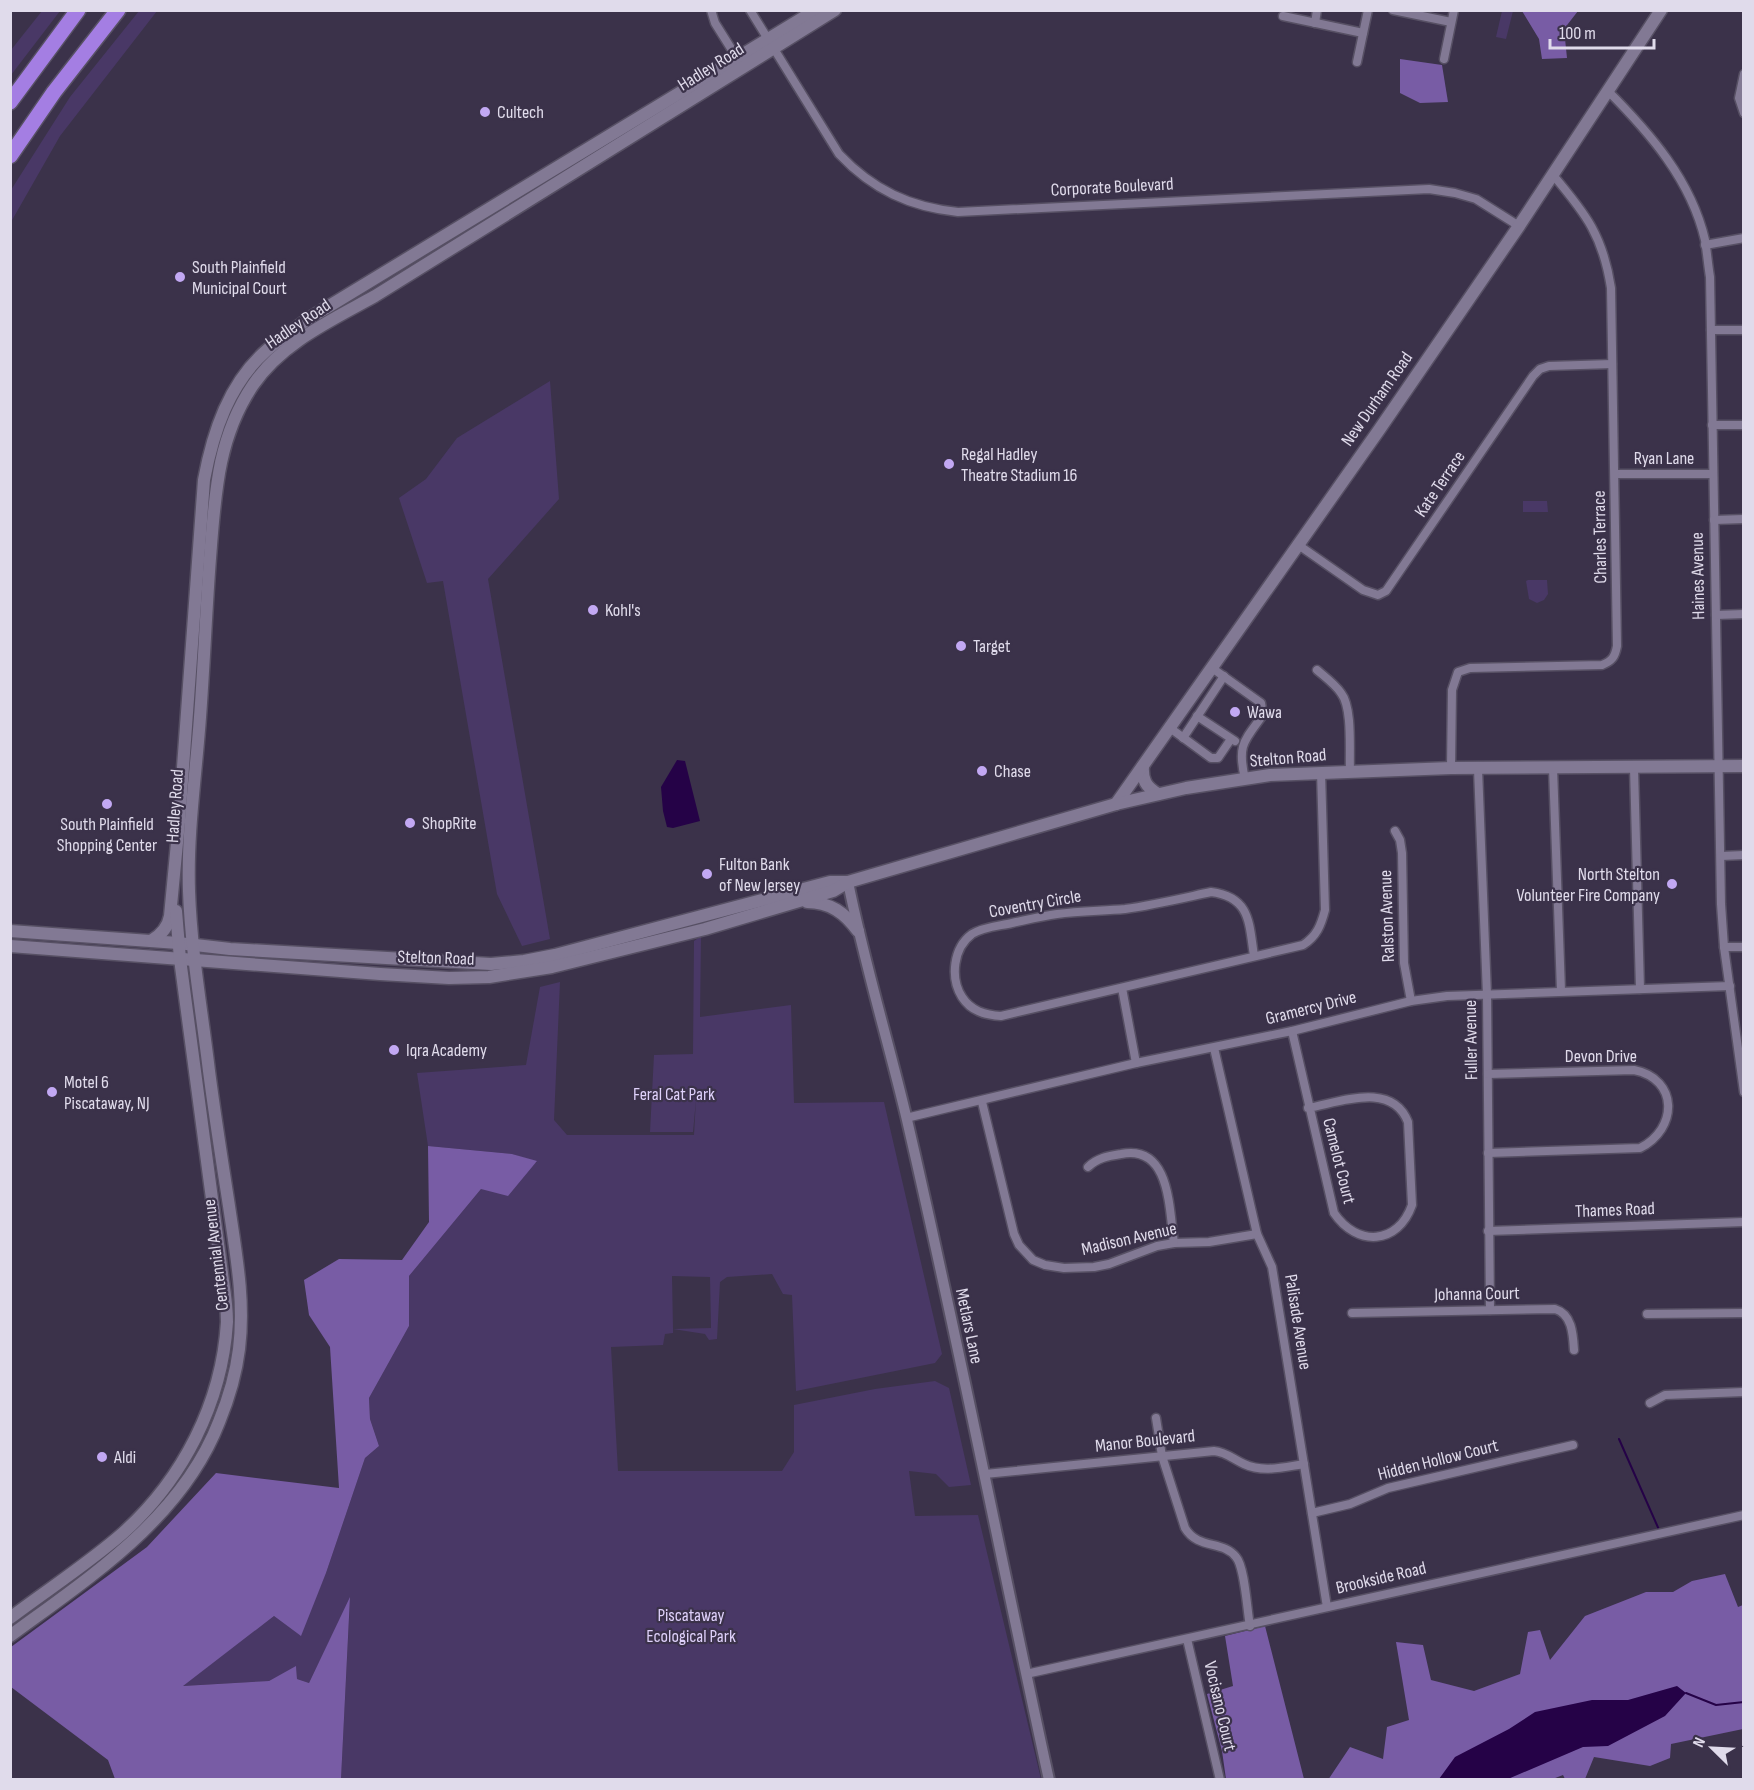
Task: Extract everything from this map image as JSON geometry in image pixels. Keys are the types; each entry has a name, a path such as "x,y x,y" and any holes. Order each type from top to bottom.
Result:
{"highway":[{"path":"10,102 78,10"},
{"path":"10,156 54,92 118,10"}],"main road":[{"name":"Hadley Road","path":"151,941 164,932 168,924 204,480 211,444 222,413 244,376 266,351 308,319 737,58 771,44 816,10"},
{"name":"Hadley Road","path":"195,960 189,888 190,857 217,481 224,443 254,382 283,352 313,331 378,294 771,44 835,10"},
{"name":"New Durham Road","path":"1116,804 1379,430 1519,226 1661,10"},
{"path":"308,319 313,331"},
{"path":"1143,766 1147,786 1158,794"},
{"name":"Stelton Road","path":"10,946 449,978 489,978 552,968 705,928 800,902 833,891 848,882 1116,804 1186,788 1270,775 1320,772 1452,768 1743,766"},
{"name":"Hadley Road","path":"173,880 180,959"},
{"name":"Stelton Road","path":"10,931 178,942 230,949 491,964 555,955 830,882 848,882"},
{"path":"800,902 818,902 836,909 850,920 858,931"},
{"name":"Centennial Avenue","path":"10,1618 121,1534 147,1510 186,1457 201,1428 212,1399 222,1357 227,1321 180,959"},
{"name":"Centennial Avenue","path":"10,1636 128,1545 166,1508 191,1477 208,1446 231,1384 239,1350 240,1275 217,1130 195,960"}],"street":[{"path":"711,10 715,23 737,58"},
{"name":"Corporate Boulevard","path":"750,10 839,154 852,168 871,182 901,199 932,209 958,212 1429,189 1476,199 1519,226"},
{"path":"1315,23 1317,10"},
{"path":"1357,62 1368,10"},
{"path":"1393,10 1451,22"},
{"path":"1444,59 1454,10"},
{"path":"1283,16 1363,33"},
{"path":"1743,74 1739,98 1743,113"},
{"name":"Haines Avenue","path":"1607,90 1647,132 1678,176 1693,207 1705,245 1710,277 1720,856 1724,947 1743,1092"},
{"name":"Charles Terrace","path":"1452,768 1452,690 1454,679 1462,670 1602,665 1610,662 1615,656 1617,646 1611,288 1607,261 1591,223 1553,175"},
{"path":"1705,245 1743,238"},
{"path":"1711,330 1743,330"},
{"name":"Kate Terrace","path":"1297,544 1363,590 1377,595 1386,591 1533,376 1540,369 1549,366 1612,364"},
{"path":"1712,425 1743,425"},
{"name":"Ryan Lane","path":"1615,474 1713,474"},
{"path":"1714,520 1743,519"},
{"path":"1716,615 1743,614"},
{"path":"1212,668 1261,703 1263,715 1244,741 1240,759 1245,779"},
{"path":"1317,670 1341,692 1347,705 1350,772"},
{"path":"1182,738 1224,676"},
{"path":"1197,716 1235,742 1244,741"},
{"path":"1170,729 1211,758 1218,758 1231,739"},
{"path":"1553,768 1561,991"},
{"path":"1634,768 1640,989"},
{"name":"Fuller Avenue","path":"1478,769 1487,995 1490,1310"},
{"name":"Coventry Circle","path":"1254,956 1248,916 1242,906 1222,894 1211,892 1126,908 1056,914 986,928 973,934 960,948 955,971 960,993 967,1004 978,1011 1001,1016 1303,945 1316,934 1324,910 1320,772"},
{"name":"Ralston Avenue","path":"1395,831 1400,840 1402,853 1404,963 1411,1001"},
{"path":"1720,856 1743,855"},
{"name":"Metlars Lane","path":"848,882 858,931 906,1118 985,1474 1049,1779"},
{"path":"1724,947 1743,946"},
{"name":"Gramercy Drive","path":"906,1118 1411,1001 1447,996 1730,986"},
{"path":"1122,987 1136,1063"},
{"name":"Camelot Court","path":"1292,1030 1308,1108 1334,1213 1350,1230 1360,1235 1383,1236 1400,1228 1412,1205 1408,1122 1405,1113 1396,1104 1376,1096 1308,1108"},
{"name":"Palisade Avenue","path":"1214,1048 1257,1234 1272,1267 1328,1607"},
{"name":"Devon Drive","path":"1488,1074 1634,1070 1658,1080 1668,1097 1668,1105 1661,1131 1640,1148 1488,1153"},
{"name":"Madison Avenue","path":"982,1101 1014,1234 1019,1245 1033,1260 1045,1265 1064,1268 1094,1267 1174,1243 1209,1242 1257,1234"},
{"path":"1088,1167 1100,1158 1132,1152 1150,1159 1159,1168 1166,1182 1174,1243"},
{"name":"Thames Road","path":"1488,1231 1743,1222"},
{"name":"Johanna Court","path":"1352,1314 1550,1309 1562,1311 1567,1316 1573,1332 1574,1350"},
{"path":"1647,1314 1743,1313"},
{"path":"1650,1402 1665,1395 1743,1392"},
{"path":"1156,1418 1162,1456 1185,1528 1190,1537 1196,1541 1228,1551 1236,1556 1241,1565 1250,1626"},
{"name":"Hidden Hollow Court","path":"1312,1513 1350,1504 1388,1488 1573,1445"},
{"name":"Manor Boulevard","path":"985,1474 1214,1451 1257,1469 1269,1470 1304,1464"},
{"name":"Brookside Road","path":"1026,1674 1743,1515"},
{"name":"Vocisano Court","path":"1187,1639 1220,1779"}],"green space":[{"path":"42,11 60,11 11,75 11,50"},
{"path":"139,11 157,11 60,136 11,222 11,190 70,97"},
{"path":"1502,11 1513,11 1506,39 1496,37"},
{"path":"550,381 559,499 488,579 550,939 522,946 497,894 443,581 427,583 399,498 426,479 457,438"},
{"path":"1523,501 1547,501 1548,512 1523,512"},
{"path":"1547,580 1548,594 1544,600 1537,603 1529,599 1526,581"},
{"path":"701,936 700,1017 791,1005 794,1103 884,1102 942,1354 935,1363 796,1391 792,1295 783,1294 772,1274 727,1277 720,1282 717,1339 709,1340 705,1334 673,1329 673,1333 665,1334 663,1345 611,1347 618,1471 782,1471 794,1452 794,1405 875,1389 935,1381 949,1388 971,1485 949,1487 936,1474 909,1471 915,1516 978,1515 1041,1779 341,1779 350,1599 309,1683 297,1679 296,1667 269,1681 182,1686 274,1616 300,1635 326,1573 365,1458 379,1446 370,1419 369,1398 409,1326 409,1276 481,1189 537,1162 512,1154 428,1146 417,1073 526,1065 540,987 560,982 554,1120 567,1135 694,1135 696,1099 693,1132 650,1132 654,1055 693,1054 694,941","holes":["672,1276 710,1277 711,1328 673,1329"]}],"shaded area":[{"path":"1522,11 1578,11 1564,29 1567,58 1542,59 1539,39"},
{"path":"1400,59 1442,65 1448,102 1420,103 1400,93"},
{"path":"677,760 685,761 700,821 673,828 667,827 661,787"},
{"path":"428,1146 512,1154 537,1161 508,1196 481,1189 409,1276 409,1326 369,1398 370,1419 379,1446 365,1458 326,1573 301,1636 274,1616 183,1686 269,1681 296,1666 297,1679 309,1683 350,1597 341,1779 115,1779 108,1760 11,1687 11,1647 147,1547 216,1473 339,1488 330,1347 309,1315 304,1280 339,1259 402,1260 429,1222"},
{"path":"1725,1574 1738,1607 1743,1605 1743,1729 1671,1744 1670,1758 1650,1766 1594,1757 1585,1779 1565,1779 1563,1775 1550,1780 1328,1780 1350,1747 1383,1759 1387,1727 1409,1720 1396,1642 1423,1645 1431,1680 1474,1691 1520,1674 1528,1632 1540,1630 1550,1660 1585,1616 1646,1592 1673,1592 1692,1581"},
{"path":"1265,1626 1304,1779 1226,1779 1222,1751 1207,1694 1233,1686 1225,1636"},
{"path":"1677,1686 1686,1693 1665,1716 1608,1746 1583,1747 1508,1779 1439,1779 1455,1757 1509,1729 1535,1712 1592,1700 1628,1700"}],"waterway":[{"path":"1619,1439 1660,1532"},
{"path":"1686,1693 1716,1705 1744,1702"}],"place":[{"name":"Cultech","path":"485,112"},
{"name":"South Plainfield Municipal Court","path":"180,277"},
{"name":"Regal Hadley Theatre Stadium 16","path":"949,464"},
{"name":"Kohl's","path":"593,610"},
{"name":"Target","path":"961,646"},
{"name":"Wawa","path":"1235,712"},
{"name":"Chase","path":"982,771"},
{"name":"South Plainfield Shopping Center","path":"107,804"},
{"name":"ShopRite","path":"410,823"},
{"name":"Fulton Bank of New Jersey","path":"707,874"},
{"name":"North Stelton Volunteer Fire Company","path":"1672,884"},
{"name":"Iqra Academy","path":"394,1050"},
{"name":"Motel 6 Piscataway, NJ","path":"52,1092"},
{"name":"Aldi","path":"102,1457"}],"park label":[{"name":"Feral Cat Park","path":"674,1094"},
{"name":"Piscataway Ecological Park","path":"691,1625"}]}
